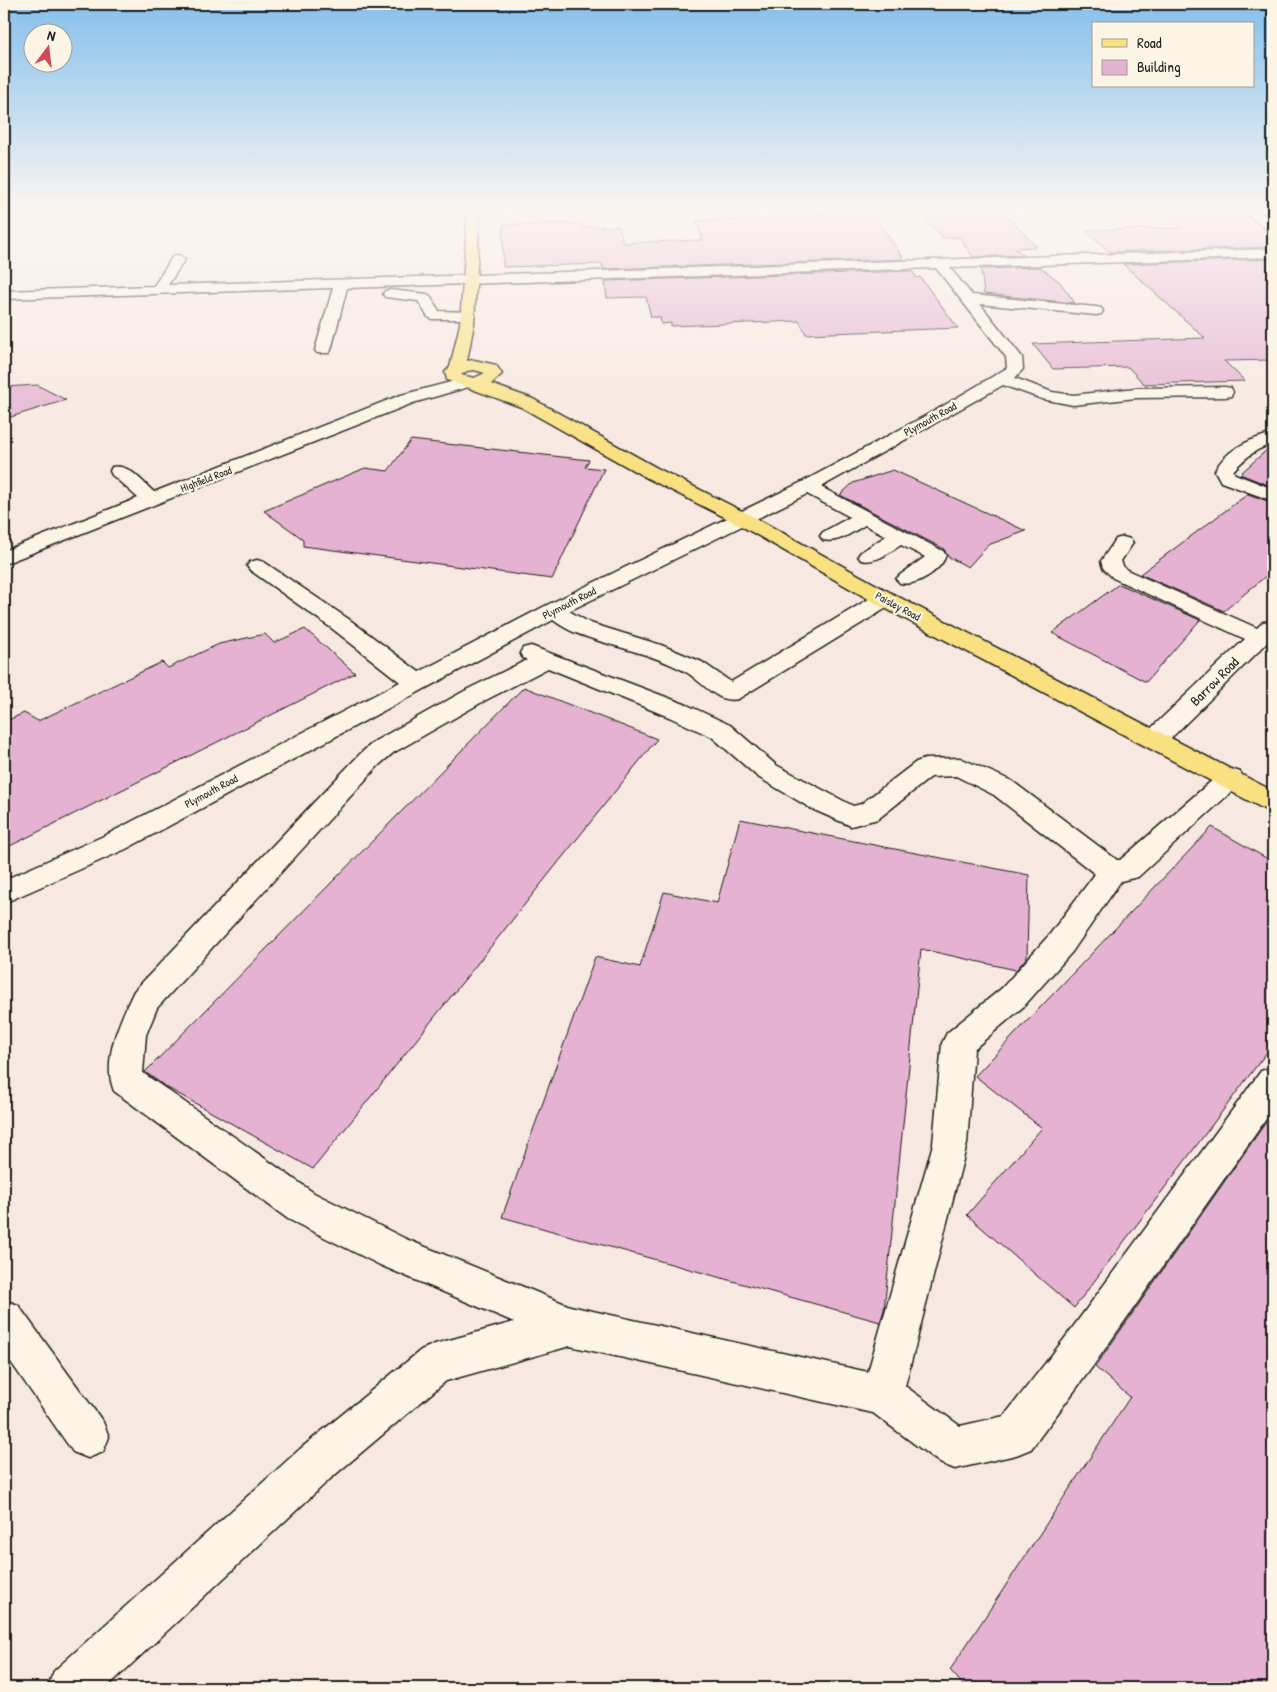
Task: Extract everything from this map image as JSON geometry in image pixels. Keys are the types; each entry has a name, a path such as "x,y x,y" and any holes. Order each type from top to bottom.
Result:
{"main road":[{"name":"Paisley Road","path":"470,287 462,377 527,403 652,473 743,519 885,599 1231,778 1273,802"},
{"name":"Paisley Road","path":"467,320 488,370 527,403"},
{"path":"462,377 470,365 488,370"}],"street":[{"path":"4,295 223,287"},
{"path":"323,350 343,287"},
{"path":"379,287 379,292 381,293 422,296 433,314 467,320"},
{"name":"Plymouth Road","path":"4,892 116,842 553,611 743,519 1002,379 1015,368 1014,357 958,287"},
{"path":"968,299 1008,303 1014,317 1095,317"},
{"name":"Highfield Road","path":"4,558 462,377"},
{"path":"1002,379 1049,397 1067,400 1096,399 1135,393 1192,394 1225,392"},
{"path":"1273,440 1263,440 1255,444 1224,471 1228,478 1273,495"},
{"path":"119,471 151,500"},
{"path":"806,486 936,555 934,561 907,579"},
{"path":"830,536 864,517"},
{"path":"868,556 901,536"},
{"path":"1123,543 1111,561 1113,568 1120,574 1266,631"},
{"path":"257,566 342,625 416,682"},
{"path":"730,693 885,599"},
{"path":"553,611 582,628 653,650 694,667 730,693 731,704 721,731"},
{"name":"Barrow Road","path":"1155,739 1266,631"},
{"path":"504,637 547,660 678,711 721,731 767,771 821,802 851,816 870,812 925,768 960,767 1003,788 1112,872 1128,870 1231,778"},
{"path":"547,660 476,695 384,747 370,759 145,1000 130,1035 126,1080 301,1206 393,1252 570,1326 882,1394 955,1448 1016,1434 1079,1352 1273,1082"},
{"path":"882,1394 950,1144 958,1044 1013,997 1061,943 1112,872"},
{"path":"4,1319 88,1437"},
{"path":"71,1688 315,1464 435,1364 570,1326"}],"building":[{"path":"606,287 927,287 958,328 806,334 799,321 671,326 671,323 661,324 660,317 651,317 646,297 607,298"},
{"path":"983,287 1063,287 1075,303 984,294"},
{"path":"1148,287 1273,287 1273,360 1224,361 1245,381 1144,384 1128,367 1053,369 1033,344 1205,338"},
{"path":"37,385 66,400 4,419 4,387"},
{"path":"411,440 589,460 585,467 604,469 552,579 303,546 303,539 264,511 365,468 388,471"},
{"path":"1270,447 1273,447 1273,487 1240,474"},
{"path":"893,470 1026,531 988,545 968,567 947,556 944,549 840,495 853,483"},
{"path":"1248,494 1273,503 1273,570 1224,611 1140,574"},
{"path":"1119,584 1200,620 1146,682 1052,633"},
{"path":"305,629 355,673 4,849 4,722 24,713 38,721 162,662 168,668 219,644 265,634 274,643"},
{"path":"524,687 657,739 313,1169 166,1087 145,1072"},
{"path":"740,819 1029,875 1027,957 1016,970 921,949 884,1310 880,1322 502,1217 595,957 640,967 664,892 717,903"},
{"path":"1212,827 1273,862 1273,1044 1074,1308 967,1215 1042,1128 975,1076"},
{"path":"1273,1112 1273,1688 966,1688 950,1670 1130,1397 1095,1367"}]}
